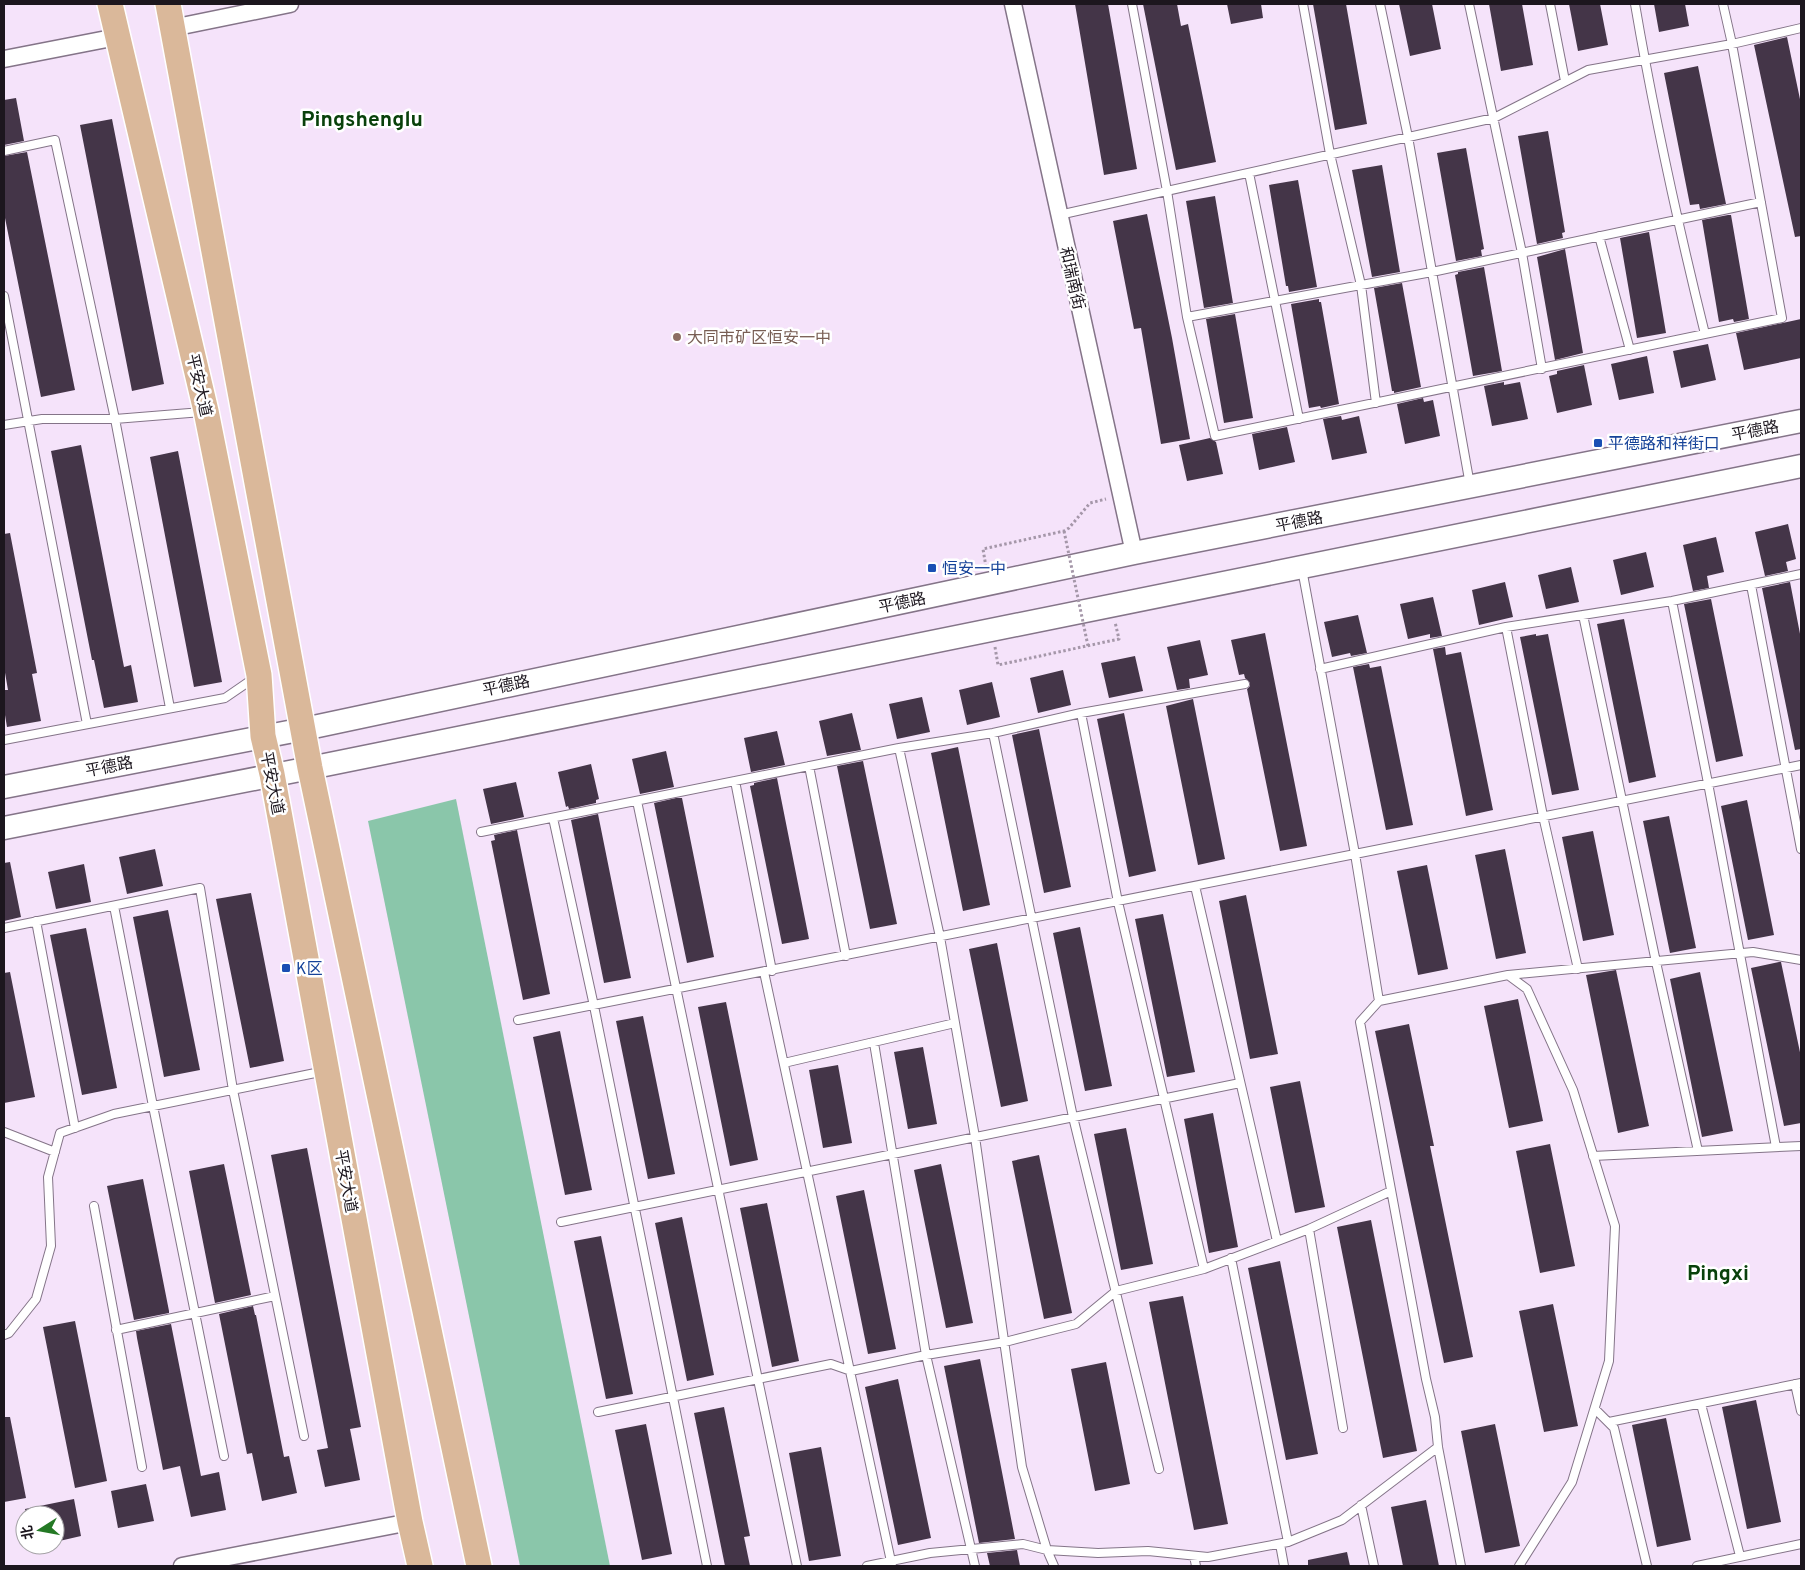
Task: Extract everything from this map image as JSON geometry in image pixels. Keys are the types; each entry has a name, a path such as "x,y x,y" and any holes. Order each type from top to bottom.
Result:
{"main road":[{"name":"平安大道","path":"110,4 206,411 259,675 263,736 272,774 410,1522 420,1566"},
{"path":"168,4 310,768 479,1566"},
{"name":"平德路","path":"4,787 304,729 1134,553 1801,421"},
{"path":"4,828 310,768 1801,466"}],"street":[{"path":"172,28 290,4"},
{"name":"和瑞南街","path":"1012,4 1134,553"},
{"path":"4,58 117,37"},
{"path":"182,1566 410,1522"}],"lane":[{"path":"1132,4 1167,191 1188,317 1215,436 1782,318 1723,4"},
{"path":"1303,4 1330,154 1361,286 1376,403"},
{"path":"1380,4 1408,137 1470,487"},
{"path":"1469,4 1522,253 1542,369"},
{"path":"1550,4 1566,81"},
{"path":"1635,4 1677,220 1705,334"},
{"path":"1059,215 1494,118 1588,70 1732,44 1801,28"},
{"path":"4,151 56,140 115,419 170,708"},
{"path":"1249,172 1299,419"},
{"path":"1188,317 1432,272 1761,202"},
{"path":"1599,236 1630,350"},
{"path":"4,296 87,724"},
{"path":"4,425 42,419 115,419 206,411"},
{"path":"1301,567 1355,854 1379,1001"},
{"path":"1320,669 1506,627 1672,602 1801,574"},
{"path":"1751,585 1784,768 1801,849"},
{"path":"1672,602 1776,1147"},
{"path":"1583,615 1698,1151"},
{"path":"1506,627 1543,816 1578,969"},
{"path":"4,740 224,698 259,675"},
{"path":"481,832 899,748 993,733 1081,713 1245,684"},
{"path":"1081,713 1118,902 1204,1269"},
{"path":"993,733 1074,1117 1160,1469"},
{"path":"899,748 940,937 975,1137 1022,1467 1047,1550 1054,1566"},
{"path":"518,1020 1801,765"},
{"path":"809,766 846,956"},
{"path":"735,781 784,1064 891,1564"},
{"path":"637,801 797,1566"},
{"path":"552,818 594,1006 707,1566"},
{"path":"1195,886 1277,1241"},
{"path":"4,928 200,888 233,1090 304,1436"},
{"path":"114,906 224,1456"},
{"path":"36,922 75,1128"},
{"path":"1461,1566 1360,1022 1379,1001 1508,975 1754,952 1801,960"},
{"path":"1508,975 1527,990 1573,1090 1615,1226 1609,1361 1572,1482 1519,1566"},
{"path":"784,1064 955,1023"},
{"path":"874,1042 891,1154 926,1355 974,1566"},
{"path":"4,1336 9,1333 36,1299 51,1246 48,1177 60,1133 114,1114 327,1071"},
{"path":"561,1222 1240,1083"},
{"path":"4,1132 55,1152"},
{"path":"1593,1156 1801,1146"},
{"path":"598,1412 831,1364 850,1371 926,1355 1005,1342 1076,1324 1116,1291 1204,1269 1309,1229 1391,1191"},
{"path":"94,1206 142,1467"},
{"path":"1309,1229 1343,1428"},
{"path":"1231,1258 1284,1543 1284,1566"},
{"path":"116,1330 275,1296"},
{"path":"1609,1422 1798,1384 1801,1411"},
{"path":"1701,1404 1740,1556"},
{"path":"1594,1408 1614,1428 1647,1566"},
{"path":"867,1566 891,1564 930,1553 1023,1544 1047,1550 1098,1553 1148,1551 1208,1557 1284,1543 1342,1520 1438,1447"},
{"path":"1362,1505 1374,1566"},
{"path":"1697,1566 1801,1544"},
{"path":"1194,1556 1196,1566"}],"path":[{"path":"983,549 1064,531 1069,528 1090,502"},
{"path":"1064,531 1088,646"},
{"path":"998,665 1119,639"}],"green space":[{"path":"456,799 610,1566 520,1566 368,821"}],"building":[{"path":"1075,4 1108,4 1137,169 1104,175"},
{"path":"1143,4 1177,4 1181,26 1188,24 1216,162 1176,170"},
{"path":"1227,4 1261,4 1263,18 1231,24"},
{"path":"1313,4 1346,4 1367,124 1335,130"},
{"path":"1399,4 1432,4 1441,49 1410,56"},
{"path":"1489,4 1522,4 1533,65 1501,71"},
{"path":"1569,4 1600,4 1608,45 1578,51"},
{"path":"1654,4 1685,4 1689,26 1659,32"},
{"path":"1787,37 1801,104 1801,236 1795,237 1754,45"},
{"path":"1698,66 1726,204 1700,209 1699,204 1690,205 1664,73"},
{"path":"16,98 24,141 4,145 4,100"},
{"path":"112,119 164,384 132,391 80,125"},
{"path":"1548,131 1565,232 1562,233 1563,238 1537,244 1518,136"},
{"path":"1466,148 1484,249 1481,250 1482,256 1456,261 1437,153"},
{"path":"27,152 75,390 41,397 4,213 4,156"},
{"path":"1382,165 1400,272 1372,277 1352,170"},
{"path":"1298,180 1317,287 1289,292 1288,286 1286,286 1269,185"},
{"path":"1215,196 1233,303 1204,308 1186,201"},
{"path":"1147,214 1190,439 1161,444 1141,328 1134,329 1113,221"},
{"path":"1731,215 1749,319 1734,322 1733,319 1719,322 1702,220"},
{"path":"1649,232 1666,333 1637,338 1620,238"},
{"path":"1565,249 1583,353 1555,360 1537,257"},
{"path":"1484,267 1502,371 1473,376 1455,275 1458,272"},
{"path":"1402,283 1421,387 1394,393 1392,391 1374,288"},
{"path":"1319,299 1339,404 1321,408 1320,406 1309,408 1291,304"},
{"path":"1235,314 1253,418 1224,423 1206,319"},
{"path":"1801,319 1801,358 1744,370 1736,333"},
{"path":"1708,344 1716,380 1681,388 1673,351"},
{"path":"1647,356 1654,393 1619,400 1611,364"},
{"path":"1584,365 1592,405 1557,413 1549,376 1557,374 1557,371"},
{"path":"1504,382 1504,385 1520,382 1528,419 1492,426 1484,386"},
{"path":"1423,398 1424,402 1433,400 1440,436 1405,444 1397,404"},
{"path":"1341,416 1342,420 1359,416 1367,453 1332,460 1323,419"},
{"path":"1287,427 1295,462 1259,470 1252,434"},
{"path":"1210,438 1216,442 1223,474 1187,481 1179,445"},
{"path":"81,445 124,667 131,665 138,702 104,708 94,660 92,660 51,451"},
{"path":"178,451 222,682 194,687 150,457"},
{"path":"1788,524 1796,559 1786,562 1788,571 1765,576 1755,532"},
{"path":"10,533 37,673 32,674 41,721 7,727 4,709 4,690 8,690 4,667 4,534"},
{"path":"1716,537 1724,572 1707,576 1709,588 1693,591 1683,545"},
{"path":"1646,552 1654,587 1621,595 1613,560"},
{"path":"1571,567 1579,602 1546,609 1538,575"},
{"path":"1505,582 1513,617 1479,625 1472,590"},
{"path":"1790,582 1801,639 1801,749 1795,750 1762,588"},
{"path":"1433,597 1442,636 1430,638 1430,634 1408,639 1400,604"},
{"path":"1711,599 1743,756 1716,762 1684,604"},
{"path":"1358,615 1367,653 1351,656 1350,653 1332,657 1324,622"},
{"path":"1624,619 1656,777 1629,783 1597,624"},
{"path":"1265,633 1307,846 1280,851 1247,689 1250,683 1244,674 1239,675 1231,640"},
{"path":"1536,634 1536,636 1548,634 1579,790 1552,795 1520,637"},
{"path":"1200,640 1208,675 1189,679 1190,688 1177,690 1167,647"},
{"path":"1445,647 1446,655 1461,652 1493,810 1466,816 1433,649"},
{"path":"1135,656 1143,691 1109,698 1101,663"},
{"path":"1369,664 1370,668 1381,666 1413,825 1386,830 1353,667"},
{"path":"1063,670 1071,705 1038,713 1030,678"},
{"path":"992,682 1000,717 967,725 959,690"},
{"path":"922,697 930,732 897,739 889,704"},
{"path":"1193,699 1225,859 1198,865 1166,706"},
{"path":"852,713 861,750 827,756 819,721"},
{"path":"1124,713 1156,871 1129,877 1097,719"},
{"path":"1039,729 1071,887 1044,893 1012,735"},
{"path":"777,731 785,765 751,772 744,738"},
{"path":"958,747 990,905 963,911 931,753"},
{"path":"666,751 674,787 640,794 632,759"},
{"path":"863,761 897,924 870,929 837,766"},
{"path":"591,764 599,799 596,800 596,803 569,809 568,806 566,807 558,772"},
{"path":"777,778 809,939 782,944 750,786 754,785 754,783"},
{"path":"516,782 524,817 491,824 483,789"},
{"path":"682,798 714,957 687,963 654,803"},
{"path":"1747,800 1774,935 1748,940 1721,806"},
{"path":"598,814 631,978 604,983 571,820"},
{"path":"1669,816 1696,948 1670,953 1643,821"},
{"path":"517,830 550,994 523,1000 491,841 495,840 494,835"},
{"path":"1593,831 1614,935 1583,941 1562,837"},
{"path":"155,849 163,886 127,894 119,857"},
{"path":"1505,849 1526,953 1496,959 1475,855"},
{"path":"10,862 21,917 4,921 4,863"},
{"path":"84,864 91,902 56,909 48,872"},
{"path":"1427,865 1448,969 1418,975 1397,871"},
{"path":"251,893 284,1061 250,1068 216,899"},
{"path":"1246,895 1278,1054 1250,1059 1219,901"},
{"path":"168,910 200,1070 164,1077 133,917"},
{"path":"1163,914 1195,1072 1167,1077 1135,919"},
{"path":"1080,927 1112,1086 1085,1091 1053,933"},
{"path":"86,928 117,1088 82,1095 50,935"},
{"path":"997,943 1028,1101 1001,1107 969,949"},
{"path":"1781,962 1801,1057 1801,1123 1784,1126 1751,968"},
{"path":"1616,970 1649,1126 1618,1133 1586,975"},
{"path":"10,972 35,1097 4,1103 4,973"},
{"path":"1700,972 1733,1131 1702,1137 1670,979"},
{"path":"1518,999 1543,1121 1509,1128 1484,1006"},
{"path":"726,1002 758,1160 730,1166 698,1007"},
{"path":"643,1016 675,1174 648,1179 616,1021"},
{"path":"1409,1024 1434,1146 1430,1146 1473,1357 1444,1363 1375,1031"},
{"path":"560,1031 592,1190 565,1195 533,1037"},
{"path":"923,1047 937,1124 908,1129 894,1052"},
{"path":"838,1065 852,1143 823,1148 809,1070"},
{"path":"1300,1081 1325,1207 1295,1213 1270,1087"},
{"path":"1213,1113 1238,1247 1209,1253 1184,1119"},
{"path":"1126,1128 1153,1264 1121,1270 1094,1134"},
{"path":"1550,1144 1575,1266 1540,1273 1516,1151"},
{"path":"307,1148 361,1427 350,1429 360,1480 325,1487 317,1450 328,1448 271,1155"},
{"path":"1039,1155 1072,1313 1044,1319 1012,1161"},
{"path":"224,1164 251,1295 215,1303 189,1171"},
{"path":"941,1164 973,1323 946,1328 914,1170"},
{"path":"143,1179 169,1313 134,1320 107,1186"},
{"path":"864,1190 896,1349 868,1354 836,1196"},
{"path":"767,1203 799,1361 772,1367 740,1208"},
{"path":"682,1217 714,1375 687,1381 655,1223"},
{"path":"1371,1220 1417,1451 1383,1458 1337,1227"},
{"path":"601,1236 633,1394 606,1399 574,1241"},
{"path":"1280,1261 1318,1454 1286,1460 1248,1268"},
{"path":"1183,1296 1228,1524 1194,1530 1149,1302"},
{"path":"1553,1304 1578,1426 1544,1432 1519,1311"},
{"path":"253,1306 284,1457 289,1456 297,1493 262,1501 252,1453 247,1454 219,1314"},
{"path":"75,1321 107,1481 75,1488 43,1327"},
{"path":"171,1324 201,1476 219,1472 226,1510 191,1517 180,1466 163,1470 136,1331"},
{"path":"980,1359 1015,1539 979,1543 944,1366"},
{"path":"1106,1362 1130,1484 1095,1491 1071,1369"},
{"path":"898,1379 931,1538 898,1545 865,1387"},
{"path":"1756,1400 1781,1522 1747,1529 1722,1407"},
{"path":"724,1407 750,1536 744,1537 750,1566 725,1566 694,1413"},
{"path":"4,1417 10,1417 26,1498 4,1502"},
{"path":"1666,1418 1691,1540 1657,1547 1632,1425"},
{"path":"646,1424 672,1554 642,1560 615,1430"},
{"path":"1495,1424 1520,1546 1485,1553 1461,1431"},
{"path":"821,1447 841,1556 809,1561 789,1453"},
{"path":"146,1484 154,1521 118,1528 111,1491"},
{"path":"74,1499 81,1536 65,1540 65,1505 45,1505"},
{"path":"1426,1500 1439,1566 1403,1566 1391,1507"},
{"path":"1017,1550 1020,1566 990,1566 987,1553"},
{"path":"1347,1552 1350,1566 1308,1566 1308,1560"}],"place":[{"name":"大同市矿区恒安一中","path":"677,337"},
{"name":"平德路和祥街口","path":"1598,443"},
{"name":"恒安一中","path":"932,568"},
{"name":"K区","path":"286,968"}],"district":[{"name":"Pingshenglu","path":"362,119"},
{"name":"Pingxi","path":"1718,1273"}]}
